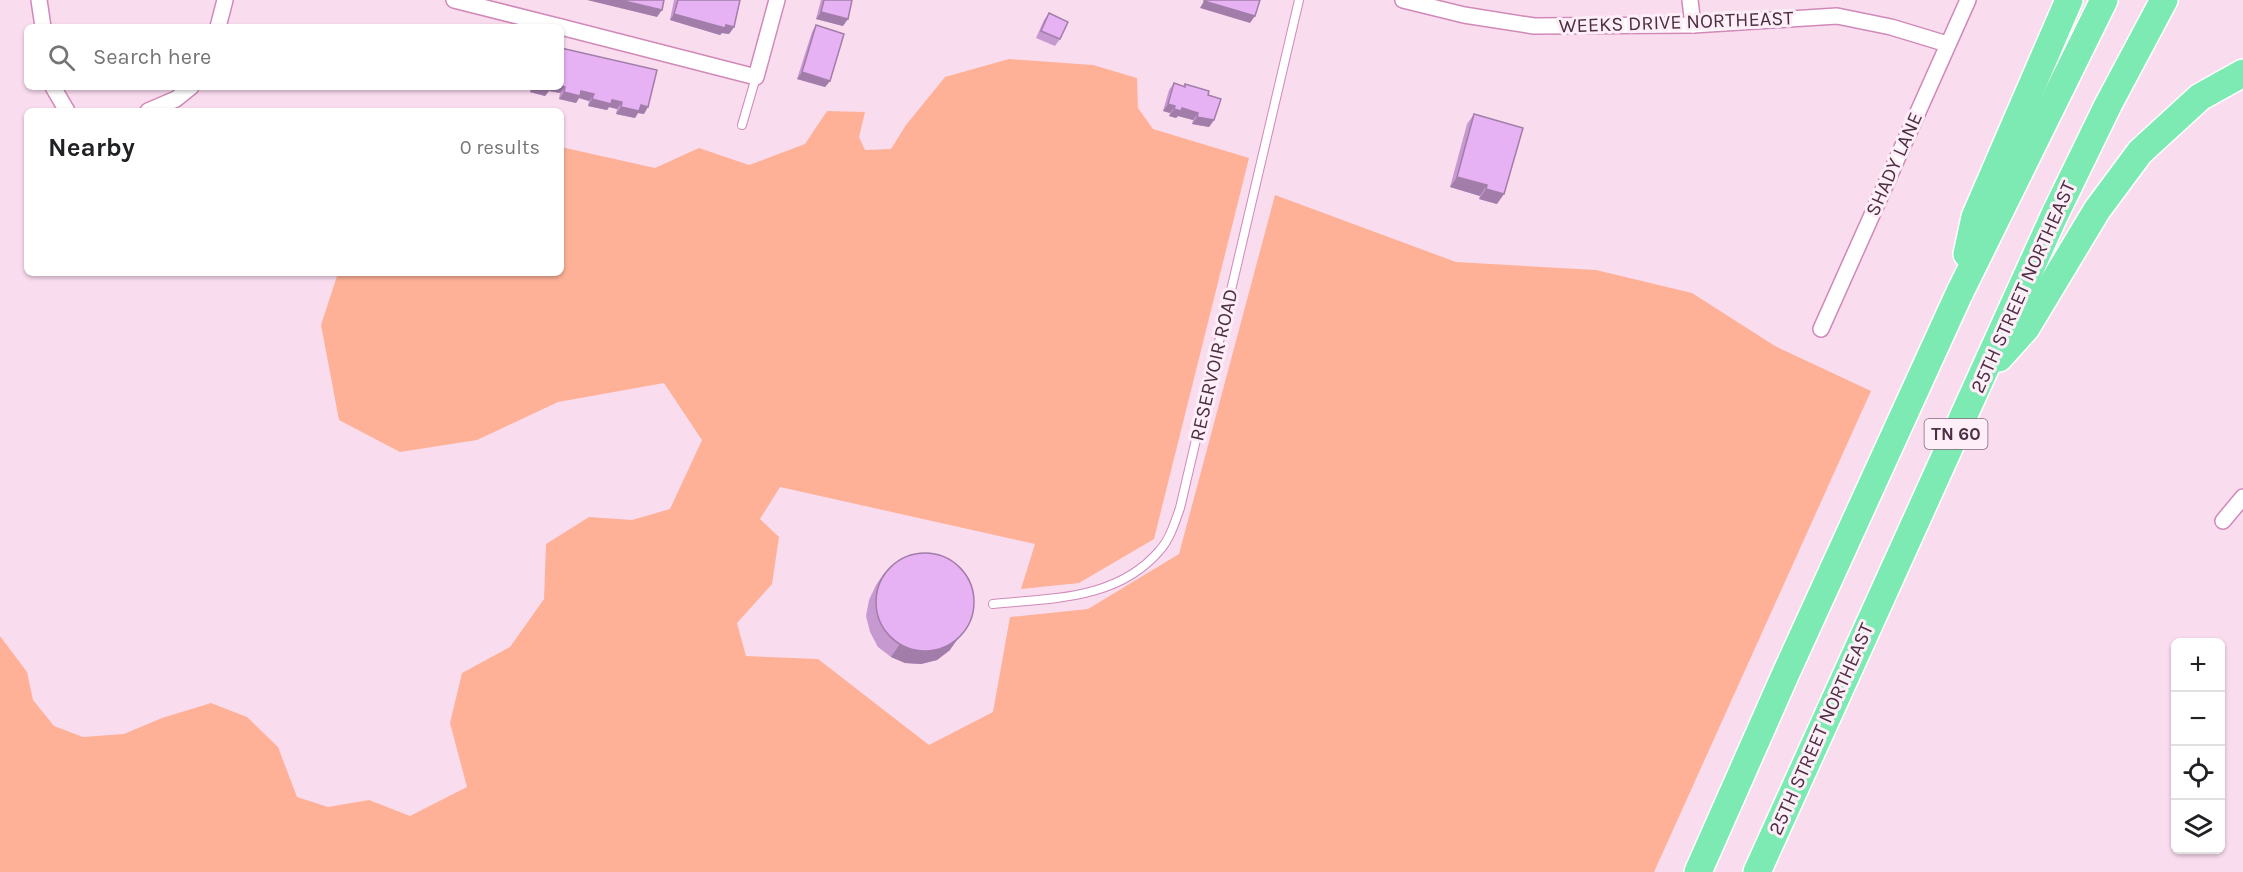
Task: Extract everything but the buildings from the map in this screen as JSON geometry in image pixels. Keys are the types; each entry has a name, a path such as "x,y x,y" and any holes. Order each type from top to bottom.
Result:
{"highway":[{"path":"1959,294 1975,217 2069,0"},
{"name":"TN 60","path":"1698,872 1959,294 2104,0"},
{"name":"25TH STREET NORTHEAST","path":"1757,872 2055,214 2108,105 2164,0"},
{"path":"1984,374 2026,328 2097,210 2140,152 2200,97 2243,73"}],"street":[{"path":"39,0 43,24"},
{"path":"219,24 225,0"},
{"path":"454,0 549,24"},
{"path":"564,28 756,77 777,0"},
{"name":"WEEKS DRIVE NORTHEAST","path":"1402,0 1464,15 1534,26 1692,25 1837,16 1891,27 1947,44"},
{"path":"1690,0 1692,25"},
{"name":"SHADY LANE","path":"1821,329 1968,0"},
{"path":"54,90 64,108"},
{"path":"154,108 176,99 187,90"},
{"path":"2223,521 2243,497"}],"lane":[{"name":"RESERVOIR ROAD","path":"993,604 1060,597 1104,589 1122,580 1162,549 1180,508 1299,0"},
{"path":"742,125 756,77"}],"shaded area":[{"path":"1009,59 1093,65 1137,78 1138,108 1153,129 1249,158 1154,539 1079,583 1021,589 1035,544 780,487 760,519 779,537 772,584 737,623 746,656 818,659 929,745 993,712 1010,617 1088,609 1179,554 1275,195 1456,262 1596,270 1692,293 1775,346 1871,391 1654,872 0,872 0,636 27,672 33,700 54,726 83,737 124,734 162,718 211,703 247,717 278,747 297,797 328,807 369,800 410,816 467,787 450,723 462,673 510,647 544,599 546,544 589,517 632,520 670,509 702,440 664,383 558,402 477,440 400,452 339,420 321,325 337,276 564,276 564,148 655,168 699,148 749,165 805,144 827,111 865,112 859,137 865,150 891,149 906,125 945,77"}]}
